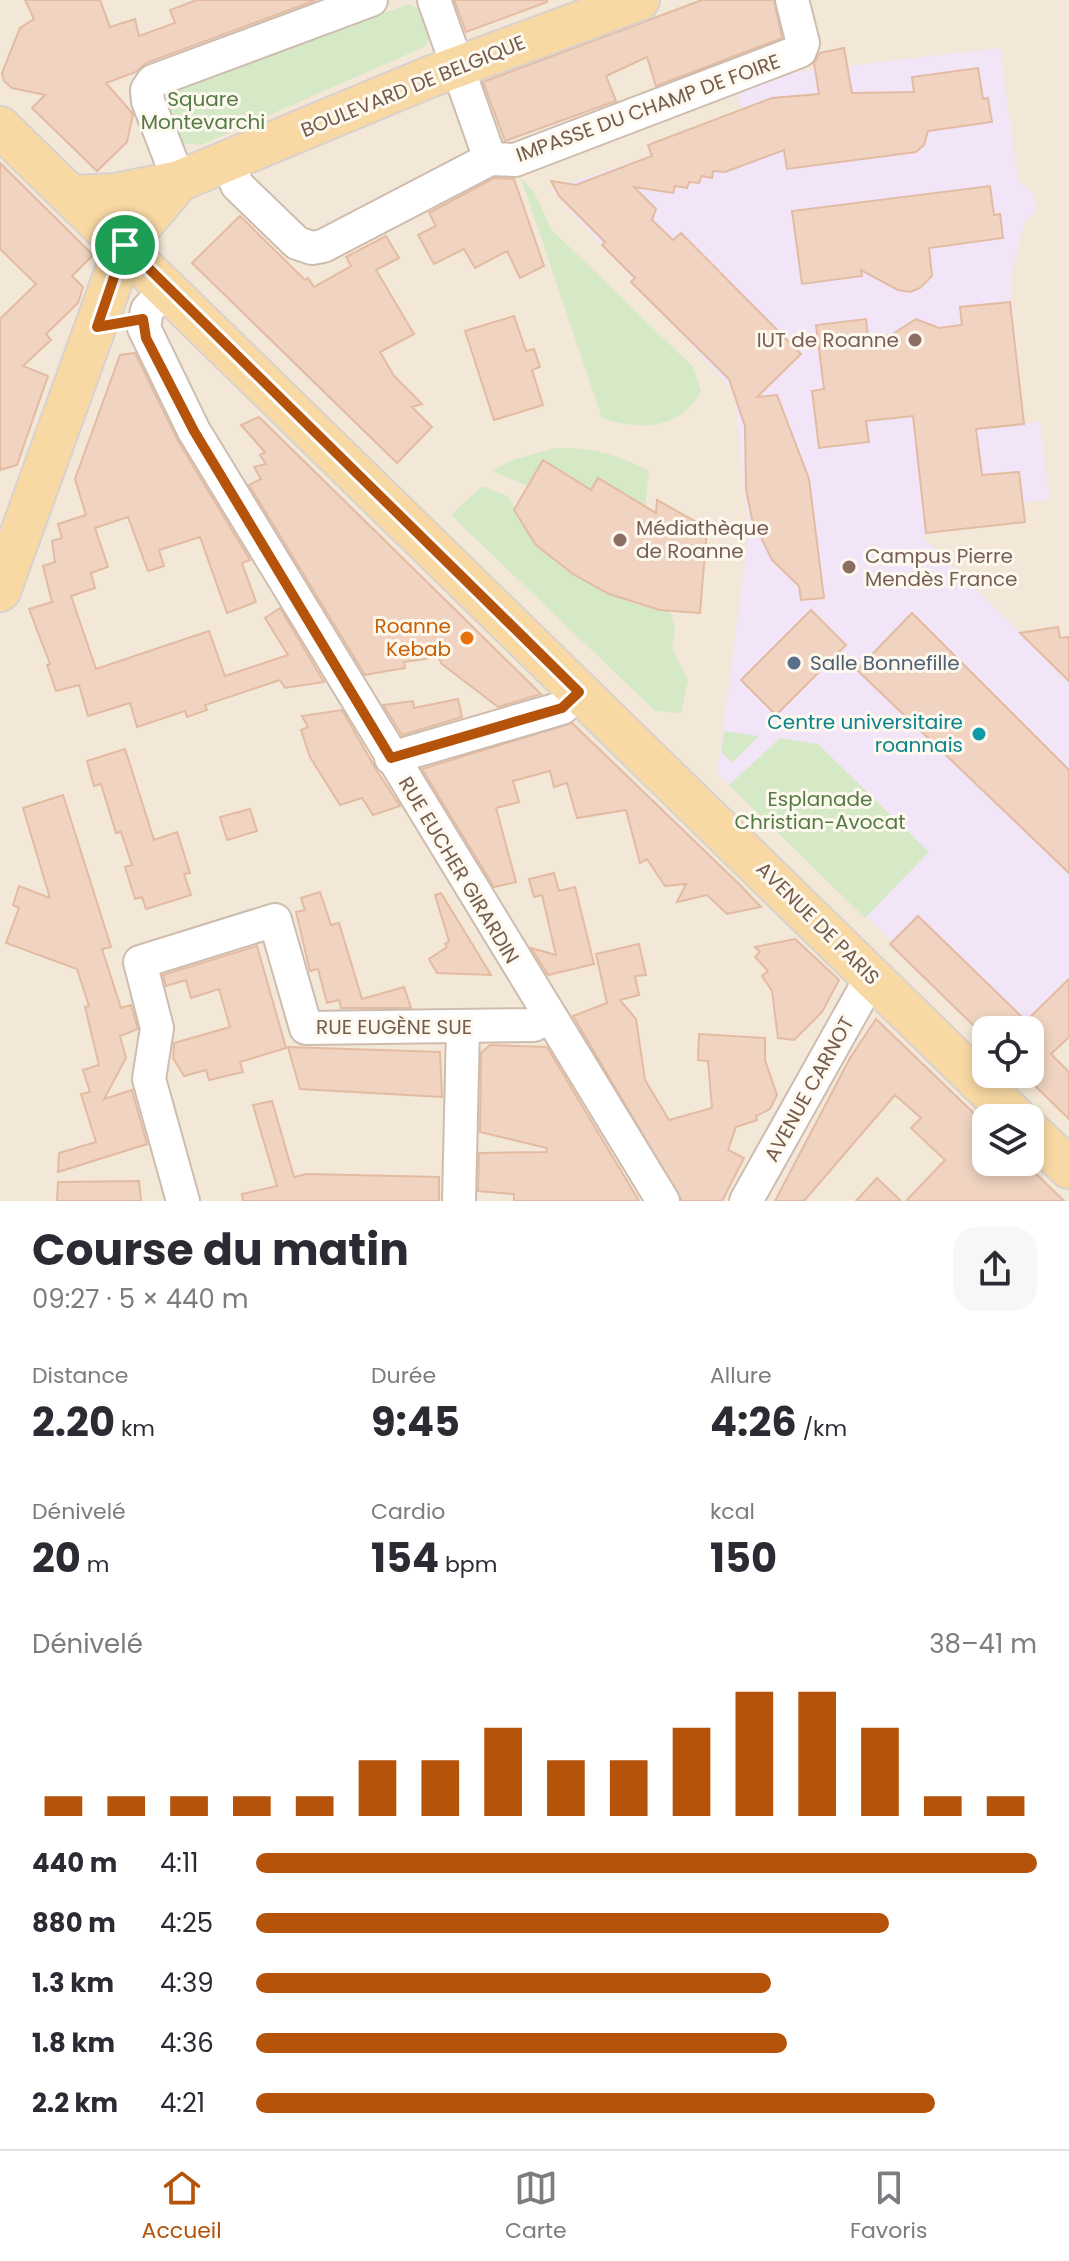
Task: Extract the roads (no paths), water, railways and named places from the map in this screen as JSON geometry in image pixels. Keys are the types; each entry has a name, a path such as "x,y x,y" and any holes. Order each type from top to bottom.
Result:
{"main road":[{"name":"BOULEVARD DE BELGIQUE","path":"125,245 179,181 459,66 639,0"},
{"name":"AVENUE DE PARIS","path":"0,127 125,245 155,304 579,692 1002,1104"},
{"path":"72,196 115,194 179,181"},
{"path":"0,591 125,245"},
{"path":"1044,1144 1069,1168"}],"street":[{"path":"179,181 148,101 147,90 153,81 371,0"},
{"path":"228,161 237,185 297,243 312,248 323,246 490,159 434,0"},
{"name":"IMPASSE DU CHAMP DE FOIRE","path":"490,159 515,160 800,51 803,43 792,0"},
{"path":"97,327 155,304"},
{"name":"RUE EUCHER GIRARDIN","path":"155,304 146,338 194,431 663,1201"},
{"path":"391,758 562,708 579,692"},
{"name":"RUE EUGÈNE SUE","path":"183,1201 149,1079 157,1028 140,962 275,920 306,1028 534,1025 548,1015"},
{"name":"AVENUE CARNOT","path":"746,1201 872,976"},
{"path":"459,1201 463,1028"}],"place":[{"name":"IUT de Roanne","path":"915,340"},
{"name":"Médiathèque de Roanne","path":"620,540"},
{"name":"Campus Pierre Mendès France","path":"849,567"},
{"name":"Roanne Kebab","path":"467,638"},
{"name":"Salle Bonnefille","path":"794,663"},
{"name":"Centre universitaire roannais","path":"979,734"}],"park label":[{"name":"Square Montevarchi","path":"203,110"},
{"name":"Esplanade Christian-Avocat","path":"820,810"}]}
